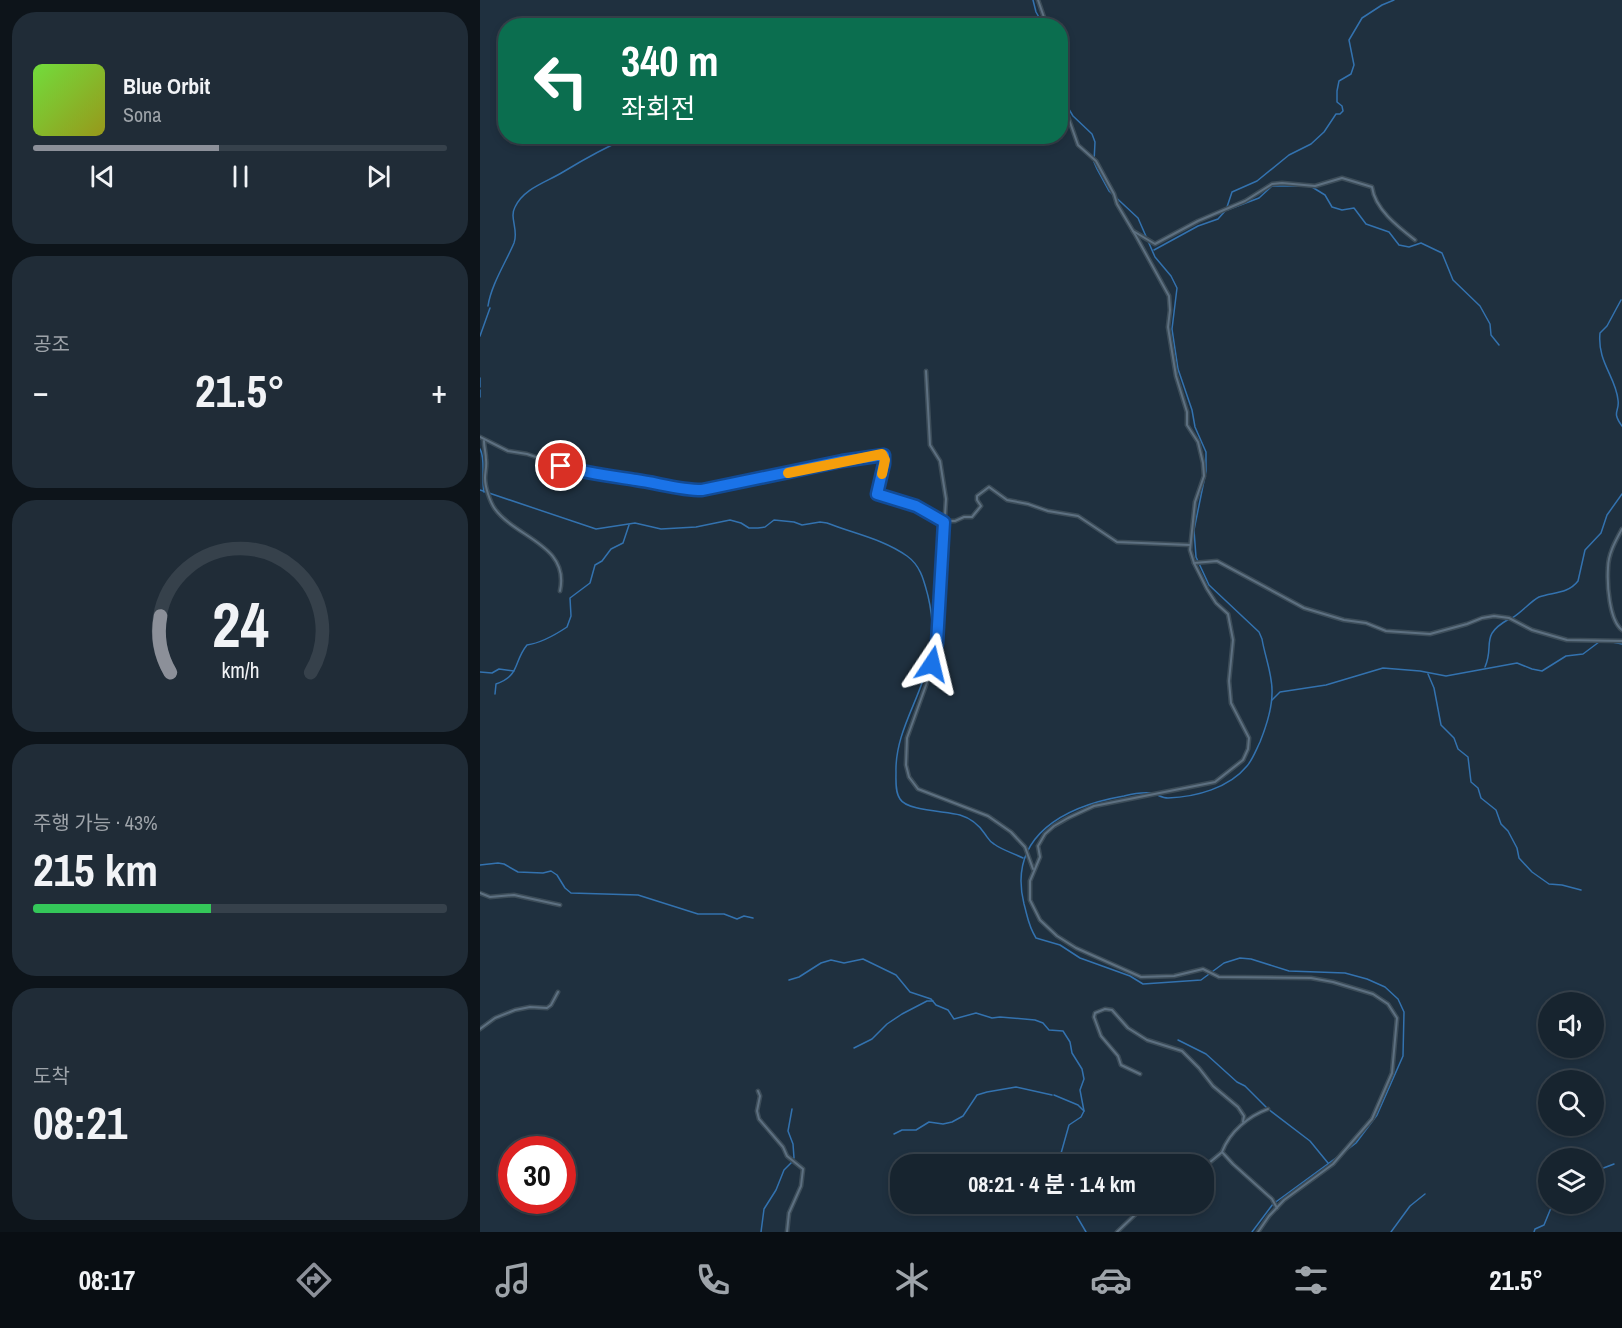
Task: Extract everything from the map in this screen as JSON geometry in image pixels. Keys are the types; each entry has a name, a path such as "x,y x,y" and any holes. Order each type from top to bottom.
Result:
{"street":[{"path":"1038,0 1044,18"},
{"path":"1068,116 1078,144 1096,160 1117,204 1169,296 1168,327 1176,376 1187,412 1187,425 1196,436 1201,451 1204,476 1195,502 1190,545 1194,562 1214,599 1228,614 1233,640 1229,681 1230,703 1249,738 1245,756 1234,769 1209,784 1111,802 1084,810 1068,818 1042,838 1038,846 1040,857 1033,870 1029,900 1046,926 1076,948 1141,977 1174,976 1203,969 1219,977 1311,978 1372,994 1396,1014 1397,1024 1391,1059 1392,1072 1372,1119 1333,1164 1276,1208 1258,1232"},
{"path":"1133,231 1155,244 1198,221 1245,201 1272,184 1315,186 1342,178 1372,187 1374,199 1382,210 1414,240"},
{"path":"926,370 930,445 937,454 946,496 937,643 930,674 907,738 906,765 913,785 918,789 988,816 1011,832 1025,847 1033,870"},
{"path":"480,437 508,451 528,454 574,470 692,490 707,490 882,454 884,464 877,494 916,506 944,522 972,517 981,506 976,500 977,496 989,487 1007,500 1078,516 1117,542 1190,545"},
{"path":"484,440 485,482 493,506 514,527 545,547 561,569 560,591"},
{"path":"1622,529 1614,543 1608,568 1612,615 1617,626 1622,630"},
{"path":"1194,562 1216,561 1304,608 1386,631 1430,634 1467,624 1486,616 1498,616 1509,618 1532,630 1567,640 1622,641"},
{"path":"480,893 490,897 514,896 560,904"},
{"path":"480,1029 495,1018 515,1010 530,1006 547,1008 558,993"},
{"path":"1140,1074 1121,1065 1118,1056 1100,1033 1094,1017 1095,1013 1105,1009 1112,1010 1128,1028 1147,1040 1182,1051 1213,1086 1238,1107 1244,1116 1243,1122"},
{"path":"758,1091 760,1096 757,1111 759,1119 787,1156 803,1169 801,1186 789,1213 788,1232"},
{"path":"1214,1159 1222,1152 1243,1122 1268,1109"},
{"path":"1222,1152 1272,1199 1276,1208"},
{"path":"1117,1232 1136,1214"}],"waterway":[{"path":"1033,0 1039,18"},
{"path":"1154,250 1198,226 1218,219 1226,210 1232,192 1257,181 1289,155 1311,144 1324,132 1336,114 1343,111 1342,106 1337,102 1337,91 1339,81 1351,74 1354,65 1349,40 1362,18 1394,0"},
{"path":"1068,108 1073,116 1092,134 1095,142 1094,162 1109,191 1138,218 1155,257 1171,276 1177,288 1172,329 1178,369 1192,410 1195,427 1206,452 1206,471 1194,530 1196,557 1209,585 1259,632 1270,673 1272,693 1268,718 1254,754 1240,774 1221,786 1190,796 1168,798 1144,793 1102,801 1062,816 1046,828 1033,842 1024,859 1021,880 1027,917 1036,938 1060,945 1080,958 1130,976 1143,984 1201,980 1224,963 1240,958 1251,959 1289,971 1345,973 1385,987 1398,999 1404,1012 1403,1056 1377,1115 1356,1143 1347,1150"},
{"path":"488,306 495,282 514,243 513,211 519,200 536,186 614,144"},
{"path":"1227,210 1259,198 1272,186 1304,186"},
{"path":"1312,187 1325,195 1332,207 1342,210 1354,208 1366,224 1389,232 1399,245 1409,247 1421,243 1442,253 1453,280 1480,306 1490,324 1491,335 1499,345"},
{"path":"1621,300 1607,326 1600,333 1600,343 1604,361 1617,392 1616,414 1622,426"},
{"path":"480,336 490,308"},
{"path":"480,378 480,387"},
{"path":"480,390 480,397"},
{"path":"480,449 483,458 484,492"},
{"path":"480,490 596,529 635,523 661,529 696,527 730,520 749,528 765,527 774,520 802,525 820,522 879,541 907,556 919,569 925,585 931,612 932,638 924,678 899,744 896,772 898,796 910,806 967,818 974,822 992,843 1023,858"},
{"path":"1512,618 1539,597 1570,588 1578,581 1585,550 1601,533 1607,515 1622,494"},
{"path":"495,694 496,684 513,672 527,645 548,638 567,627 571,616 570,598 590,583 595,565 602,561 611,549 623,543 629,525"},
{"path":"1485,667 1491,636 1494,630 1509,619"},
{"path":"1272,700 1280,692 1326,685 1383,668 1446,676 1517,663 1542,671 1566,656 1583,654 1599,642"},
{"path":"1612,642 1622,644"},
{"path":"480,672 492,673 499,669 514,671"},
{"path":"1428,674 1434,688 1441,725 1454,738 1458,749 1468,757 1471,782 1478,788 1481,798 1496,810 1501,824 1508,831 1517,848 1519,858 1532,872 1549,884 1581,890"},
{"path":"480,865 504,864 518,872 551,871 571,893 638,895 698,914 724,914 737,919 744,916 753,918"},
{"path":"789,980 831,960 844,963 863,959 896,975 910,992 931,999 936,1005 948,1010 954,1019 976,1013 992,1018 1035,1020 1043,1023 1049,1030 1063,1031 1082,1069 1084,1079 1080,1090 1084,1111 1081,1117 1069,1125 1061,1154"},
{"path":"854,1048 872,1039 887,1024 902,1014 927,1001 933,1001"},
{"path":"1178,1040 1206,1054 1237,1082 1245,1086 1268,1109 1310,1141 1328,1163"},
{"path":"894,1134 902,1130 916,1130 929,1122 943,1124 952,1122 963,1116 977,1095 987,1092 1016,1087 1052,1095"},
{"path":"1054,1095 1078,1105 1084,1111"},
{"path":"792,1109 788,1131 793,1144 794,1158"},
{"path":"1252,1232 1273,1204 1340,1155"},
{"path":"761,1232 764,1209 776,1190 784,1170 792,1162"},
{"path":"1604,1168 1614,1164"},
{"path":"1391,1232 1410,1206 1425,1194"},
{"path":"1075,1214 1086,1232"},
{"path":"1534,1232 1535,1229 1544,1225 1548,1214"}],"slow traffic":[{"path":"788,473 882,454 885,460 882,474"}],"route":[{"path":"561,466 668,487 707,490 842,461 884,455 885,460 877,494 916,506 944,522 937,643 932,664"}]}
